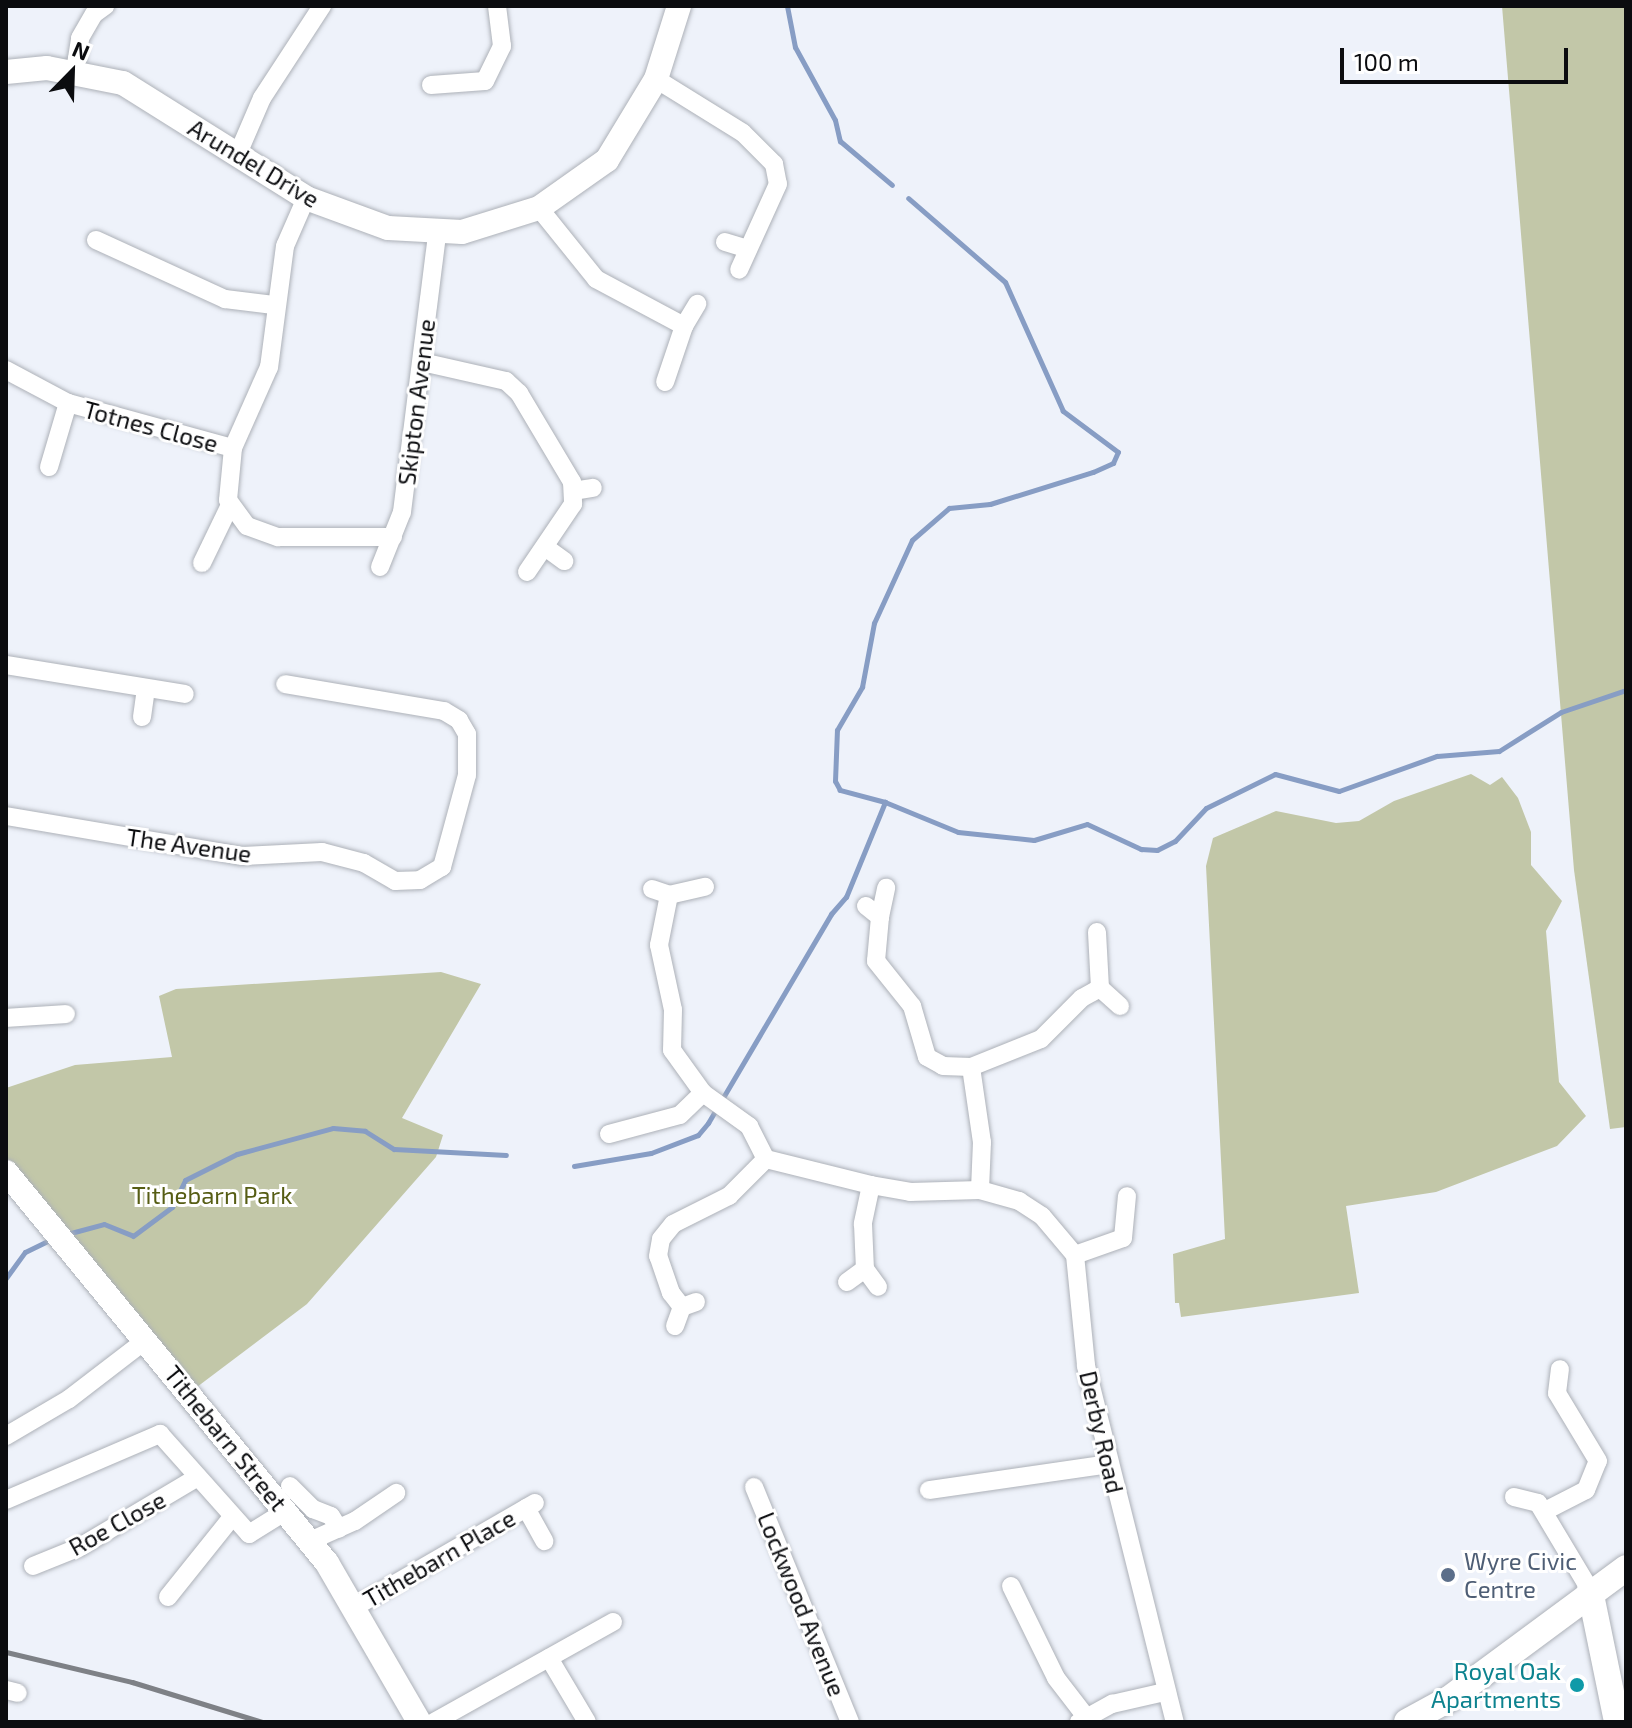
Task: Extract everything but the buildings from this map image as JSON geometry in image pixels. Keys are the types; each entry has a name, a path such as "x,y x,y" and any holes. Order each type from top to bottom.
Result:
{"main road":[{"path":"1407,1722 1490,1669 1590,1590 1626,1568"},
{"path":"1590,1590 1617,1722"}],"street":[{"path":"75,71 80,38 94,14 105,6"},
{"path":"237,156 262,98 322,6"},
{"path":"431,85 488,88 502,46 497,6"},
{"name":"Arundel Drive","path":"6,72 75,71 123,83 306,198 388,228 437,234 508,222 539,208 607,160 656,79 679,6"},
{"path":"656,79 743,133 774,164 778,184 739,270"},
{"path":"202,563 230,505 233,448 269,367 274,305 285,246 306,198"},
{"path":"539,208 581,266 596,279 684,326"},
{"name":"Skipton Avenue","path":"380,567 402,512 437,234"},
{"path":"96,240 123,263 225,299 274,305"},
{"path":"725,242 748,249"},
{"path":"665,382 684,326 697,304"},
{"path":"422,362 506,381 553,445 573,491 573,504 527,572"},
{"name":"Totnes Close","path":"11,380 68,403 233,448"},
{"name":"Totnes Close","path":"49,467 68,403"},
{"path":"573,491 593,488"},
{"path":"230,505 247,526 278,537 393,537"},
{"path":"545,547 564,561"},
{"path":"6,665 185,694"},
{"name":"The Avenue","path":"6,816 243,856 322,852 364,863 395,881 420,880 442,867 467,775 463,727 444,711 310,697 285,684"},
{"path":"142,717 146,688"},
{"path":"705,887 661,892 660,970 673,1010 672,1050 706,1096 749,1126 766,1159 910,1192 980,1190 1019,1201 1042,1216 1075,1255 1123,1238 1127,1196"},
{"path":"886,888 873,911 876,961 912,1006 927,1057 943,1066 971,1067 1041,1039 1082,998 1100,988"},
{"path":"1097,932 1100,988 1120,1006"},
{"path":"6,1018 66,1014"},
{"path":"971,1067 982,1142 980,1190"},
{"path":"609,1134 680,1115 706,1096"},
{"path":"675,1326 689,1304 663,1276 661,1239 673,1224 729,1196 766,1159"},
{"name":"Tithebarn Street","path":"6,1172 310,1541 419,1722"},
{"path":"871,1185 863,1224 865,1269 878,1287"},
{"name":"Derby Road","path":"1075,1255 1086,1366 1165,1692 1175,1722"},
{"path":"847,1282 865,1269"},
{"path":"6,1436 69,1399 146,1340"},
{"path":"1545,1511 1586,1490 1598,1461 1557,1393 1560,1369"},
{"path":"1538,1396 1557,1393"},
{"path":"6,1500 160,1434 249,1534 286,1511"},
{"path":"929,1490 1109,1464"},
{"name":"Roe Close","path":"33,1566 80,1547 198,1477"},
{"path":"290,1486 313,1509 331,1516 339,1529"},
{"name":"Lockwood Avenue","path":"754,1487 850,1722"},
{"path":"310,1541 339,1529 396,1493"},
{"path":"1514,1497 1530,1497 1545,1511 1590,1590"},
{"name":"Tithebarn Place","path":"353,1608 531,1506 544,1541"},
{"path":"168,1597 232,1517"},
{"path":"1011,1586 1056,1678 1082,1719 1112,1704 1165,1692"},
{"path":"434,1722 613,1622"},
{"path":"549,1658 587,1722"}],"green space":[{"path":"1502,6 1626,6 1626,1127 1610,1129 1574,870"},
{"path":"1471,774 1490,785 1502,777 1518,798 1531,832 1531,865 1562,901 1546,931 1559,1082 1586,1116 1557,1146 1436,1192 1346,1206 1359,1293 1181,1317 1179,1303 1175,1303 1173,1254 1225,1239 1206,866 1213,838 1276,811 1336,823 1359,821 1394,801"},
{"name":"Tithebarn Park","path":"441,972 481,984 402,1118 443,1135 436,1157 307,1304 189,1393 6,1172 6,1088 75,1065 172,1057 159,996 176,989"}],"waterway":[{"path":"787,6 795,47 835,120 840,141 892,185"},
{"path":"885,802 840,790 835,781 837,730 862,687 874,623 912,540 949,508 990,504 1093,472 1113,463 1118,452 1063,411 1005,282 908,198"},
{"path":"574,1166 651,1153 698,1135 831,914 846,897 885,802 958,832 1034,840 1087,824 1141,849 1157,850 1175,841 1206,808 1275,774 1339,791 1437,756 1499,751 1561,712 1626,690"},
{"path":"67,1234 104,1224 133,1236 172,1207 185,1180 237,1154 333,1128 365,1131 394,1149 506,1155"},
{"path":"6,1278 25,1252 50,1240"}],"railway":[{"path":"6,1652 132,1682 262,1722"}],"place":[{"name":"Wyre Civic Centre","path":"1448,1575"},
{"name":"Royal Oak Apartments","path":"1577,1685"}]}
